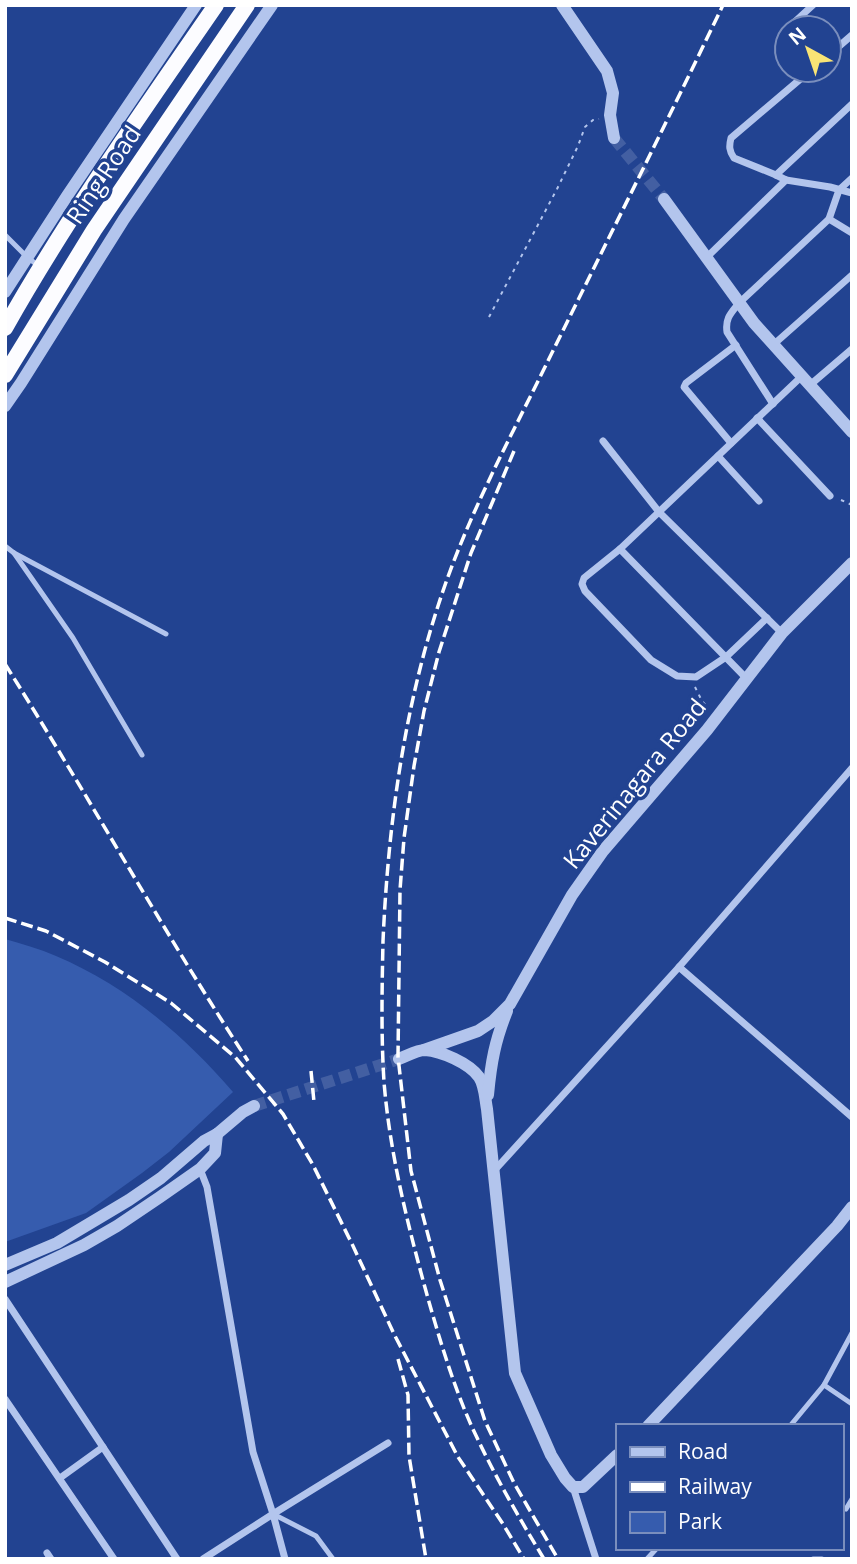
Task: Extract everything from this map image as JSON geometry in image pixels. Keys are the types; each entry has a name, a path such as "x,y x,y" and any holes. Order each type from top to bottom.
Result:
{"highway":[{"name":"Ring Road","path":"5,328 33,262 216,5"},
{"name":"Ring Road","path":"5,374 94,230 247,5"}],"street":[{"path":"5,292 33,262 67,196 196,5"},
{"path":"5,406 124,219 272,5"},
{"path":"562,5 607,71 614,93 610,115 614,138"},
{"path":"795,84 731,138 731,153 734,158 786,180 852,193"},
{"path":"776,175 852,104"},
{"path":"773,404 727,331 728,316 829,219 839,190 852,178"},
{"path":"706,257 786,180"},
{"path":"664,199 754,323 852,432"},
{"path":"829,219 852,233"},
{"path":"773,345 852,275"},
{"path":"731,443 684,387 736,345"},
{"path":"767,618 726,657 696,677 677,676 651,660 585,591 582,584 584,578 620,549 773,404 852,349"},
{"path":"757,418 830,496"},
{"path":"603,441 659,512 782,633"},
{"path":"718,456 759,500"},
{"path":"620,549 747,679"},
{"name":"Kaverinagara Road","path":"399,1059 478,1031 510,1004 572,895 603,850 707,730 782,633 852,563"},
{"path":"492,1173 679,967 852,768"},
{"path":"679,967 852,1117"},
{"path":"487,1109 491,1063 497,1036 510,1004"},
{"path":"424,1050 452,1057 479,1078 487,1109 515,1373 551,1455 573,1487 596,1559"},
{"path":"5,1265 57,1243 96,1221 161,1178 204,1141 254,1106"},
{"path":"5,1282 84,1245 117,1226 200,1169 215,1153 217,1134"},
{"path":"200,1169 207,1187 253,1452 285,1559"},
{"path":"650,1424 852,1207"},
{"path":"5,1299 177,1559"},
{"path":"5,1399 114,1559"},
{"path":"203,1559 216,1555 273,1514 388,1443"},
{"path":"60,1478 103,1447"},
{"path":"573,1487 583,1487 616,1456"}],"lane":[{"path":"5,235 33,262"},
{"path":"5,546 166,634"},
{"path":"14,553 73,638 142,755"},
{"path":"792,1424 824,1385 852,1333"},
{"path":"824,1385 852,1404"},
{"path":"846,1509 852,1499"},
{"path":"273,1514 316,1536 333,1559"},
{"path":"813,1559 822,1559"}],"path":[{"path":"489,317 562,178 585,127 593,120 610,115"},
{"path":"830,496 852,505"},
{"path":"689,677 702,701 716,717"}],"green space":[{"path":"5,939 56,956 106,981 174,1032 233,1092 169,1152 86,1213 5,1242"}],"tunnel":[{"path":"614,138 664,199"},
{"path":"254,1106 399,1059"}],"railway":[{"path":"544,1559 488,1461 459,1396 429,1302 396,1165 384,1082 382,1029 385,899 393,814 415,688 438,606 460,546 500,458 723,5"},
{"path":"514,451 471,553 439,652 424,711 404,838 400,890 398,1057 411,1171 440,1280 485,1421 514,1483 558,1559"},
{"path":"5,664 248,1061"},
{"path":"5,918 46,931 105,962 171,1003 235,1057 283,1114 313,1165 394,1334 458,1457 524,1559"},
{"path":"311,1071 314,1102"},
{"path":"398,1359 408,1395 409,1456 426,1559"}]}
